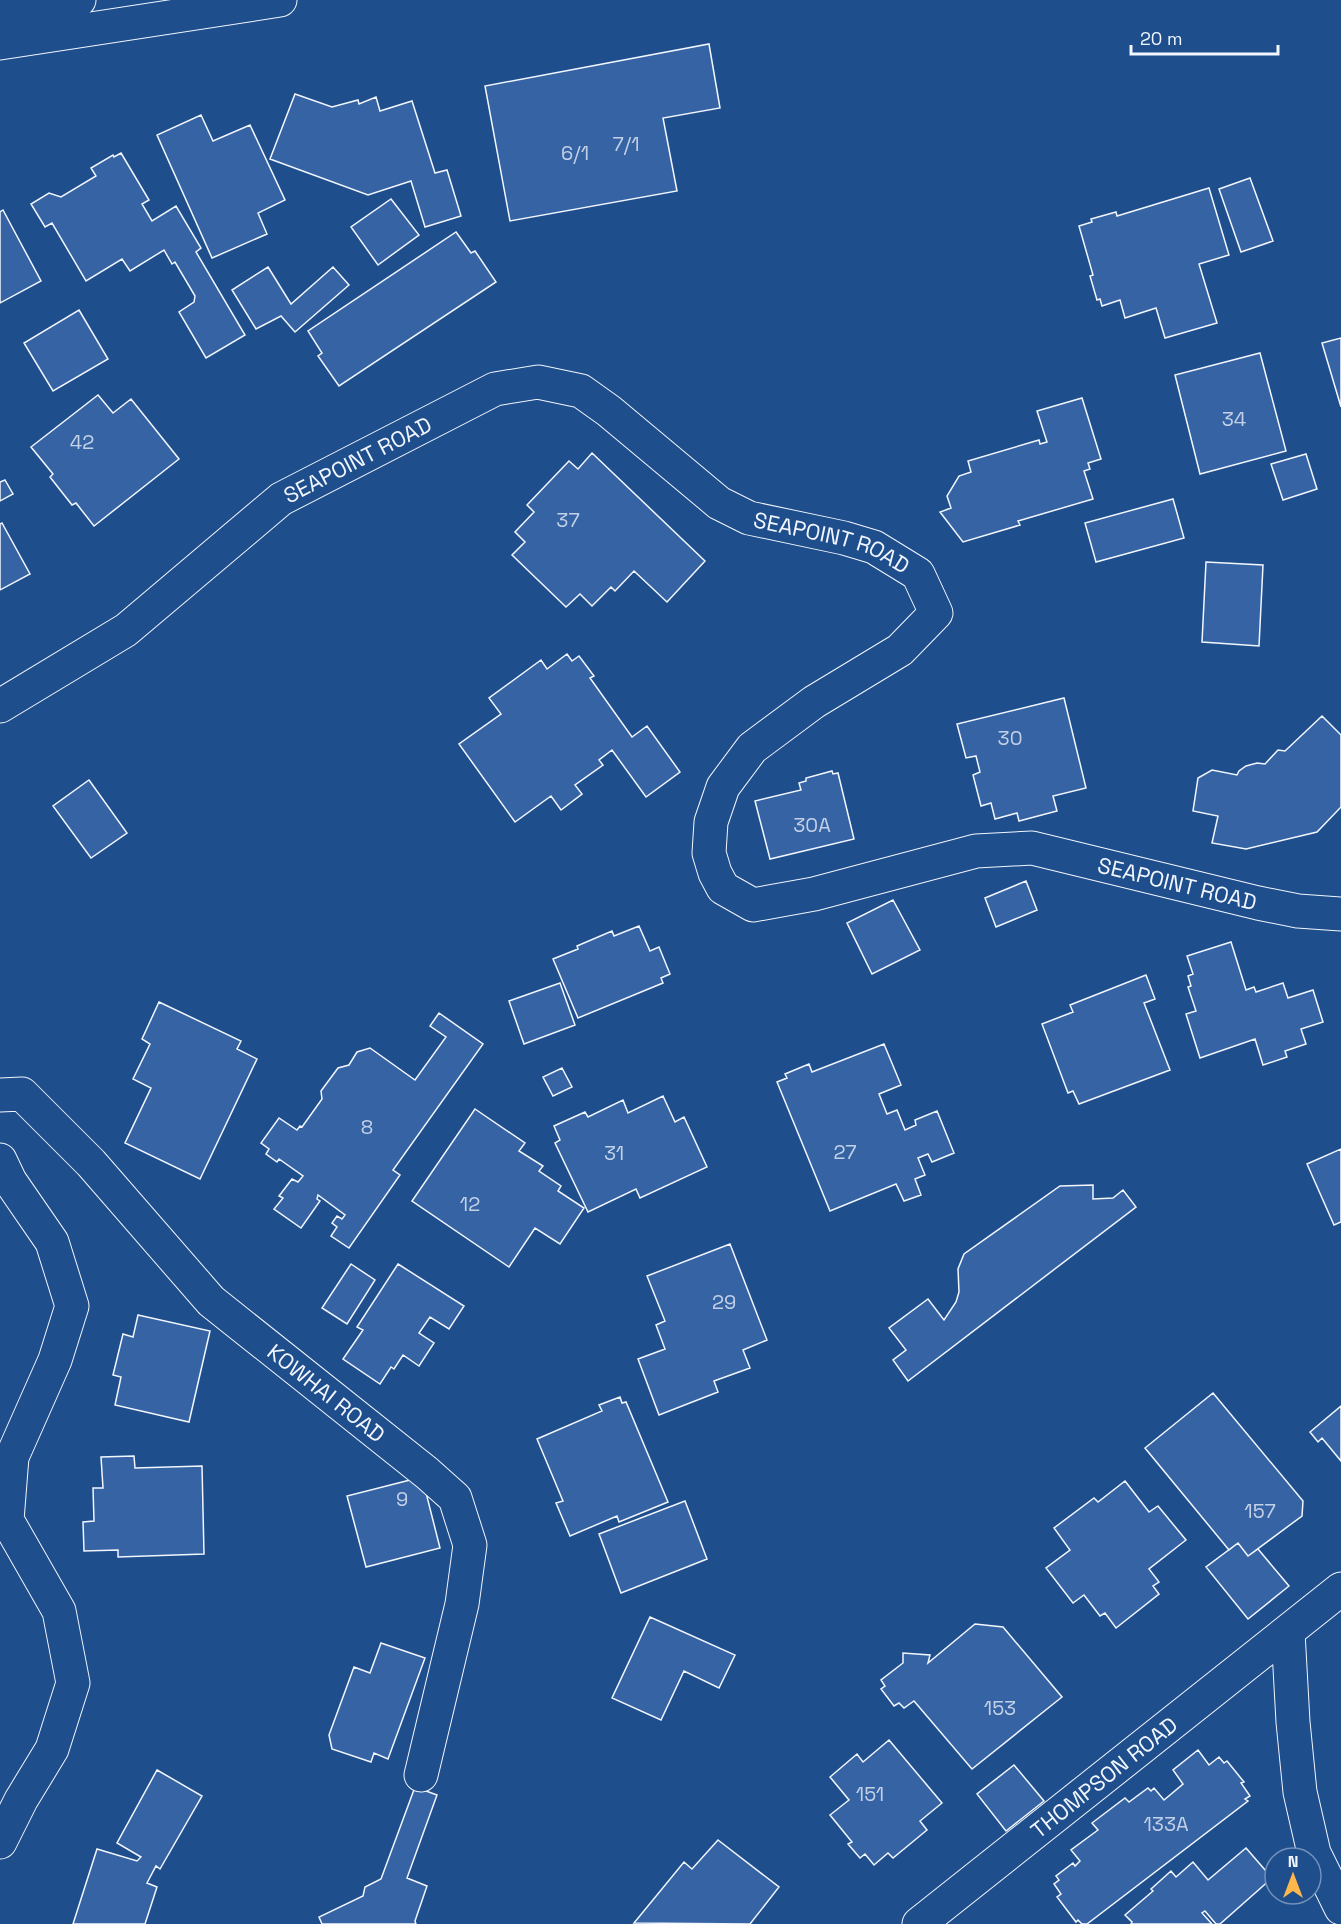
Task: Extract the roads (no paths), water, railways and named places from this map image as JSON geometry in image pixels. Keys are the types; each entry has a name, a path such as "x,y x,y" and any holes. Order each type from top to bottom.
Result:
{"main road":[{"path":"0,16 79,0"},
{"path":"0,43 280,0"},
{"name":"SEAPOINT ROAD","path":"0,706 126,630 281,499 495,389 538,382 581,391 609,411 719,503 749,518 844,537 874,547 918,574 936,613 900,650 814,702 752,748 723,787 711,822 709,854 723,888 753,905 814,894 976,851 1032,848 1258,903 1298,911 1341,914"},
{"name":"KOWHAI ROAD","path":"0,1095 22,1094 91,1163 212,1301 455,1498 470,1545 462,1604 421,1774"},
{"path":"0,1160 10,1181 52,1242 72,1306 55,1360 12,1457 7,1520 59,1611 73,1683 52,1749 21,1800 0,1842"},
{"name":"THOMPSON ROAD","path":"919,1924 1341,1589"},
{"path":"1288,1632 1300,1792 1314,1853 1341,1908"}]}
